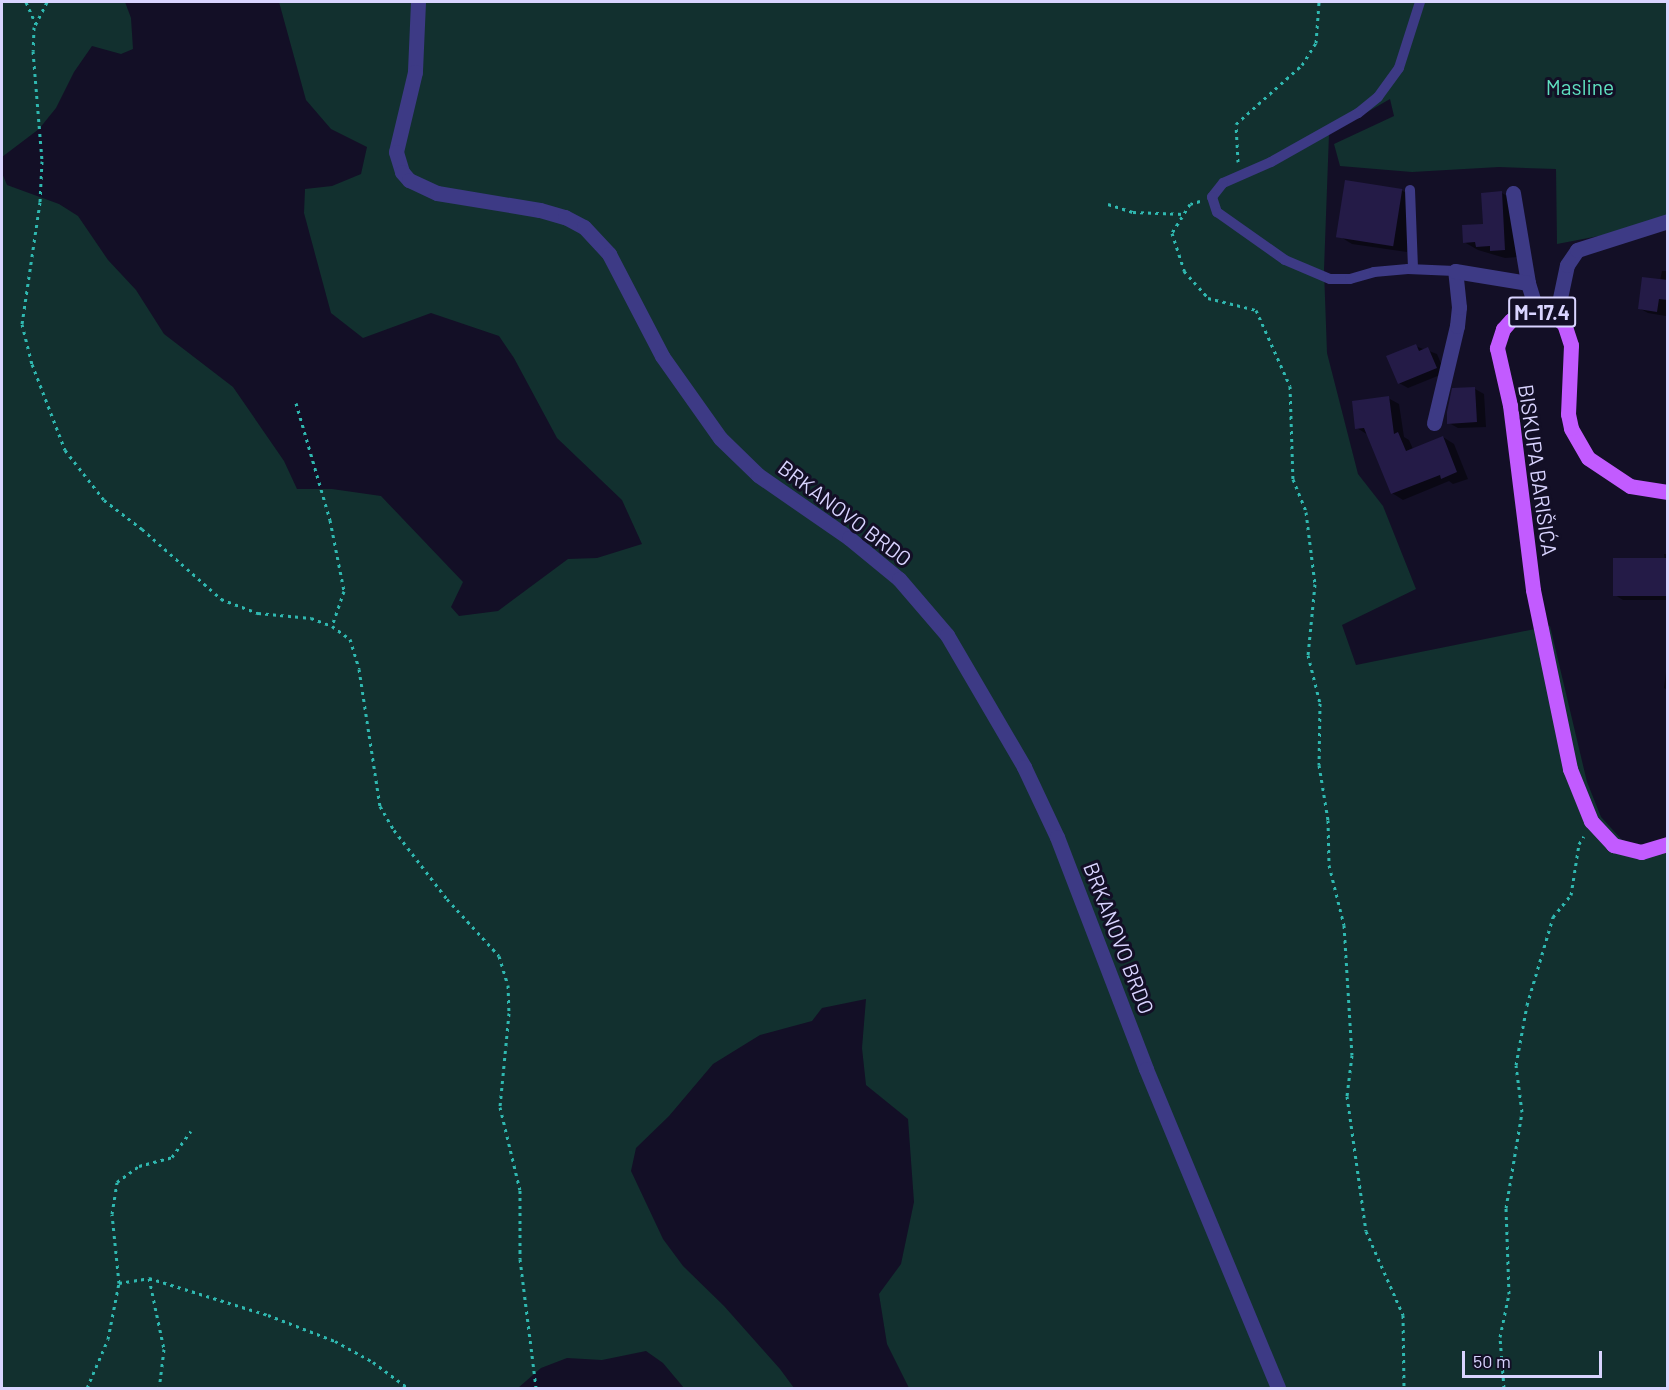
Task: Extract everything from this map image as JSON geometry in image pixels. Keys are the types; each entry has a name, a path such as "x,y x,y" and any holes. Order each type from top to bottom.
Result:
{"main road":[{"name":"M-17.4","path":"1537,312 1556,317"},
{"name":"BISKUPA BARIŠIĆA","path":"1537,312 1523,314 1511,320 1503,329 1497,348 1510,405 1533,590 1570,769 1591,821 1613,845 1641,852 1668,844"},
{"name":"BISKUPA BARIŠIĆA","path":"1556,317 1564,324 1571,345 1568,414 1577,442 1588,458 1617,480 1630,486 1668,492"}],"street":[{"name":"BRKANOVO BRDO","path":"418,2 416,72 396,152 402,172 409,180 437,193 540,210 565,217 584,227 609,254 662,356 720,438 758,475 849,538 899,579 947,635 1005,731 1057,837 1146,1069 1278,1389"},
{"path":"1514,193 1528,284 1537,312"},
{"path":"1556,317 1567,265 1577,250 1668,221"},
{"path":"1434,423 1459,306 1455,271 1528,284"}],"lane":[{"path":"1420,2 1399,69 1378,97 1358,113 1223,183 1212,197 1217,212 1285,260 1308,272 1330,279 1350,279 1374,272 1413,269 1455,271"},
{"path":"1410,190 1413,269"}],"path":[{"path":"26,2 36,24"},
{"path":"48,2 36,24 33,51 42,172 40,202 22,324 32,364 65,450 104,500 142,529 221,599 258,613 311,618 332,626 350,639 359,669 380,806 394,830 447,899 499,956 508,985 509,1013 500,1107 520,1190 520,1259 536,1389"},
{"path":"1239,176 1236,124 1302,65 1316,43 1319,2"},
{"path":"1212,197 1190,204 1172,233 1184,271 1208,298 1256,310 1290,386 1293,479 1306,512 1315,584 1308,655 1320,704 1319,765 1328,820 1329,865 1344,925 1352,1055 1347,1096 1366,1231 1403,1315 1404,1389"},
{"path":"1108,204 1133,212 1184,214"},
{"path":"296,403 330,520 344,591 332,626"},
{"path":"1504,1389 1500,1337 1509,1294 1506,1208 1522,1113 1516,1065 1527,1005 1553,917 1570,895 1579,844 1591,821"},
{"path":"87,1389 108,1339 119,1283 112,1214 117,1182 139,1166 172,1157 191,1131"},
{"path":"119,1283 149,1278 268,1315 334,1341 373,1362 408,1389"},
{"path":"149,1278 164,1349 159,1389"}],"green space":[{"path":"2,2 125,2 131,18 133,49 121,54 92,46 74,72 56,108 39,129 2,157"},
{"name":"Masline","path":"279,2 1667,2 1667,220 1651,226 1557,244 1556,169 1499,167 1412,172 1340,166 1334,144 1394,116 1390,99 1329,134 1324,270 1327,353 1358,474 1383,506 1416,589 1342,625 1356,665 1550,626 1587,782 1601,817 1621,839 1635,846 1667,839 1667,1388 909,1388 887,1344 879,1294 901,1264 914,1202 908,1119 866,1085 862,1048 866,999 822,1008 812,1021 760,1035 713,1064 669,1116 636,1148 631,1171 663,1239 683,1266 724,1306 794,1388 684,1388 663,1363 646,1351 602,1360 567,1358 541,1368 518,1388 2,1388 2,173 7,185 59,204 78,216 108,260 136,290 164,334 233,387 284,461 297,489 332,489 381,496 463,582 451,607 459,616 498,611 568,559 597,558 642,544 622,500 557,438 514,358 499,336 431,313 363,338 331,313 304,213 305,189 332,186 361,174 367,147 331,129 306,100"}],"building":[{"path":"1345,180 1402,189 1393,246 1336,237"},
{"path":"1502,191 1505,250 1490,251 1490,246 1476,247 1475,242 1463,243 1462,225 1483,224 1481,193"},
{"path":"1642,277 1668,280 1668,300 1659,299 1657,312 1638,309"},
{"path":"1416,344 1419,351 1428,347 1437,368 1398,384 1386,356"},
{"path":"1475,387 1477,422 1447,424 1452,388"},
{"path":"1389,396 1394,434 1398,432 1406,451 1443,436 1457,472 1441,479 1440,475 1391,494 1364,428 1355,429 1352,401"},
{"path":"1613,558 1668,558 1668,596 1613,596"}]}
